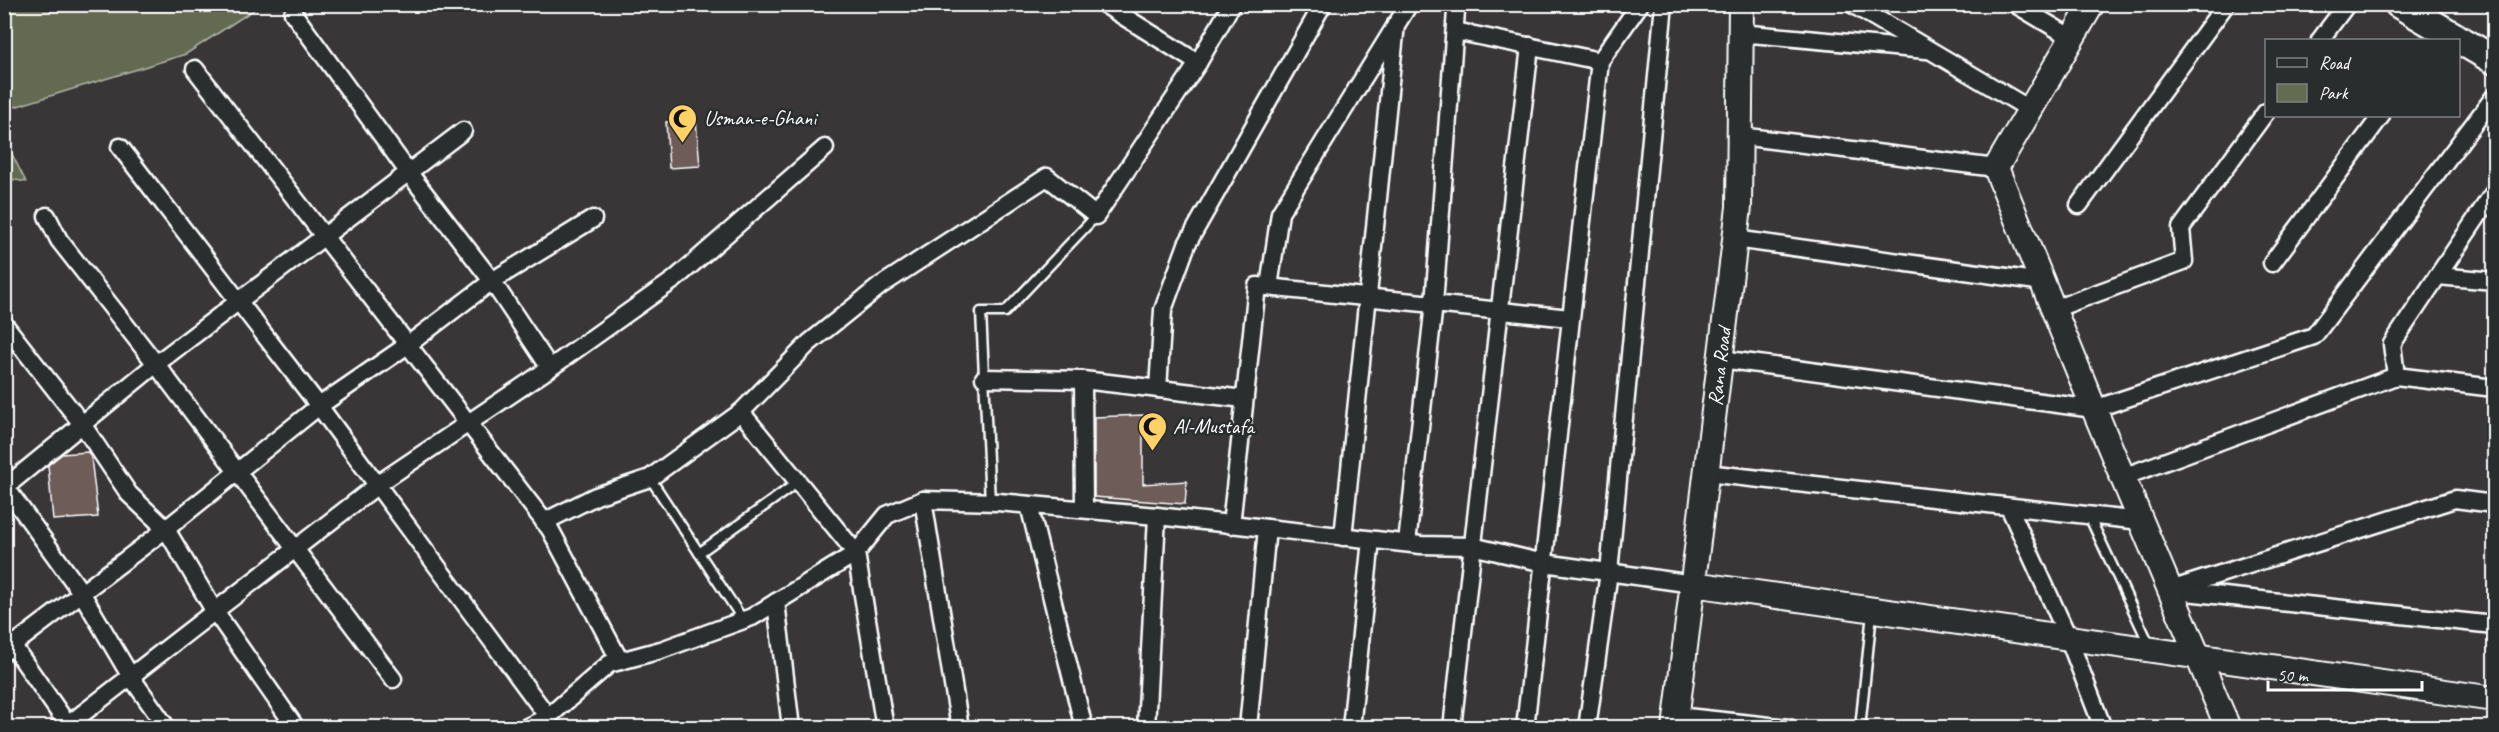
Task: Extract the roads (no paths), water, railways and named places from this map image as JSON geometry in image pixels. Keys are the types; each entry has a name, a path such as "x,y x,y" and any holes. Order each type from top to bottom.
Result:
{"main road":[{"path":"2399,4 2440,36"},
{"path":"2460,45 2494,60"}],"street":[{"path":"1104,4 1198,63"},
{"path":"1158,389 1163,310 1187,244 1323,4"},
{"path":"1269,287 1280,213 1409,4"},
{"path":"1407,543 1434,304 1456,11 1460,4"},
{"path":"1525,728 1600,61 1640,4"},
{"path":"1587,728 1609,572 1664,4"},
{"name":"Rana Road","path":"1676,722 1739,207 1741,4"},
{"path":"1852,4 2031,110"},
{"path":"2015,4 2073,38"},
{"path":"1996,168 2092,4"},
{"path":"2079,205 2226,4"},
{"path":"2321,39 2347,4"},
{"path":"544,522 596,496 650,478 741,412 809,344 880,286 1047,177 1096,216 1198,63 1228,6"},
{"path":"293,13 409,173 492,281 550,368"},
{"path":"1343,537 1396,24"},
{"path":"1455,31 1600,61"},
{"path":"1740,33 1930,50"},
{"path":"1452,728 1530,46"},
{"path":"195,69 544,522 620,661"},
{"path":"1720,358 2094,409 2314,336 2494,97"},
{"path":"2054,309 2184,261 2181,228 2265,113"},
{"path":"2272,264 2380,117"},
{"path":"167,728 131,677 81,592 5,486 156,364 463,131"},
{"path":"1740,136 1996,168"},
{"path":"120,147 319,406 548,717"},
{"path":"593,219 492,281 409,344 319,406 166,529 8,645 67,727 378,485 550,368 675,279 825,148"},
{"path":"1996,168 2122,477 2228,728"},
{"path":"2396,376 2392,344 2494,192"},
{"path":"47,216 59,240 156,364 393,679"},
{"path":"1735,239 2043,282"},
{"path":"2438,276 2494,281"},
{"path":"1231,525 1257,286 1570,318"},
{"path":"4,324 82,424 129,494 166,529 216,611 296,728"},
{"path":"2122,477 2396,376 2494,388"},
{"path":"984,378 1083,380 1244,399"},
{"path":"1083,380 1084,510"},
{"path":"741,412 856,553 885,728"},
{"path":"1707,473 2141,522"},
{"path":"2170,590 2455,498 2494,504"},
{"path":"922,500 960,728"},
{"path":"525,728 548,717 609,664 661,650 743,620 776,602 856,553 887,515 922,500 1029,505 1157,516 1371,540 1472,546 1544,563 2494,699"},
{"path":"1029,505 1084,728"},
{"path":"2009,507 2068,637 2103,728"},
{"path":"1146,728 1157,516"},
{"path":"1248,728 1267,528"},
{"path":"1351,728 1371,540"},
{"path":"2170,590 2494,625"},
{"path":"776,602 791,728"},
{"path":"1676,722 1789,728"}],"lane":[{"path":"990,502 981,312 1005,312 1096,216"},
{"path":"650,478 743,620"},
{"path":"699,553 798,482"},
{"path":"2089,516 2150,648"},
{"path":"1860,728 1873,609"}],"place":[{"name":"Usman-e-Ghani","path":"683,144"},
{"name":"Al-Mustafa","path":"1152,452"}]}
